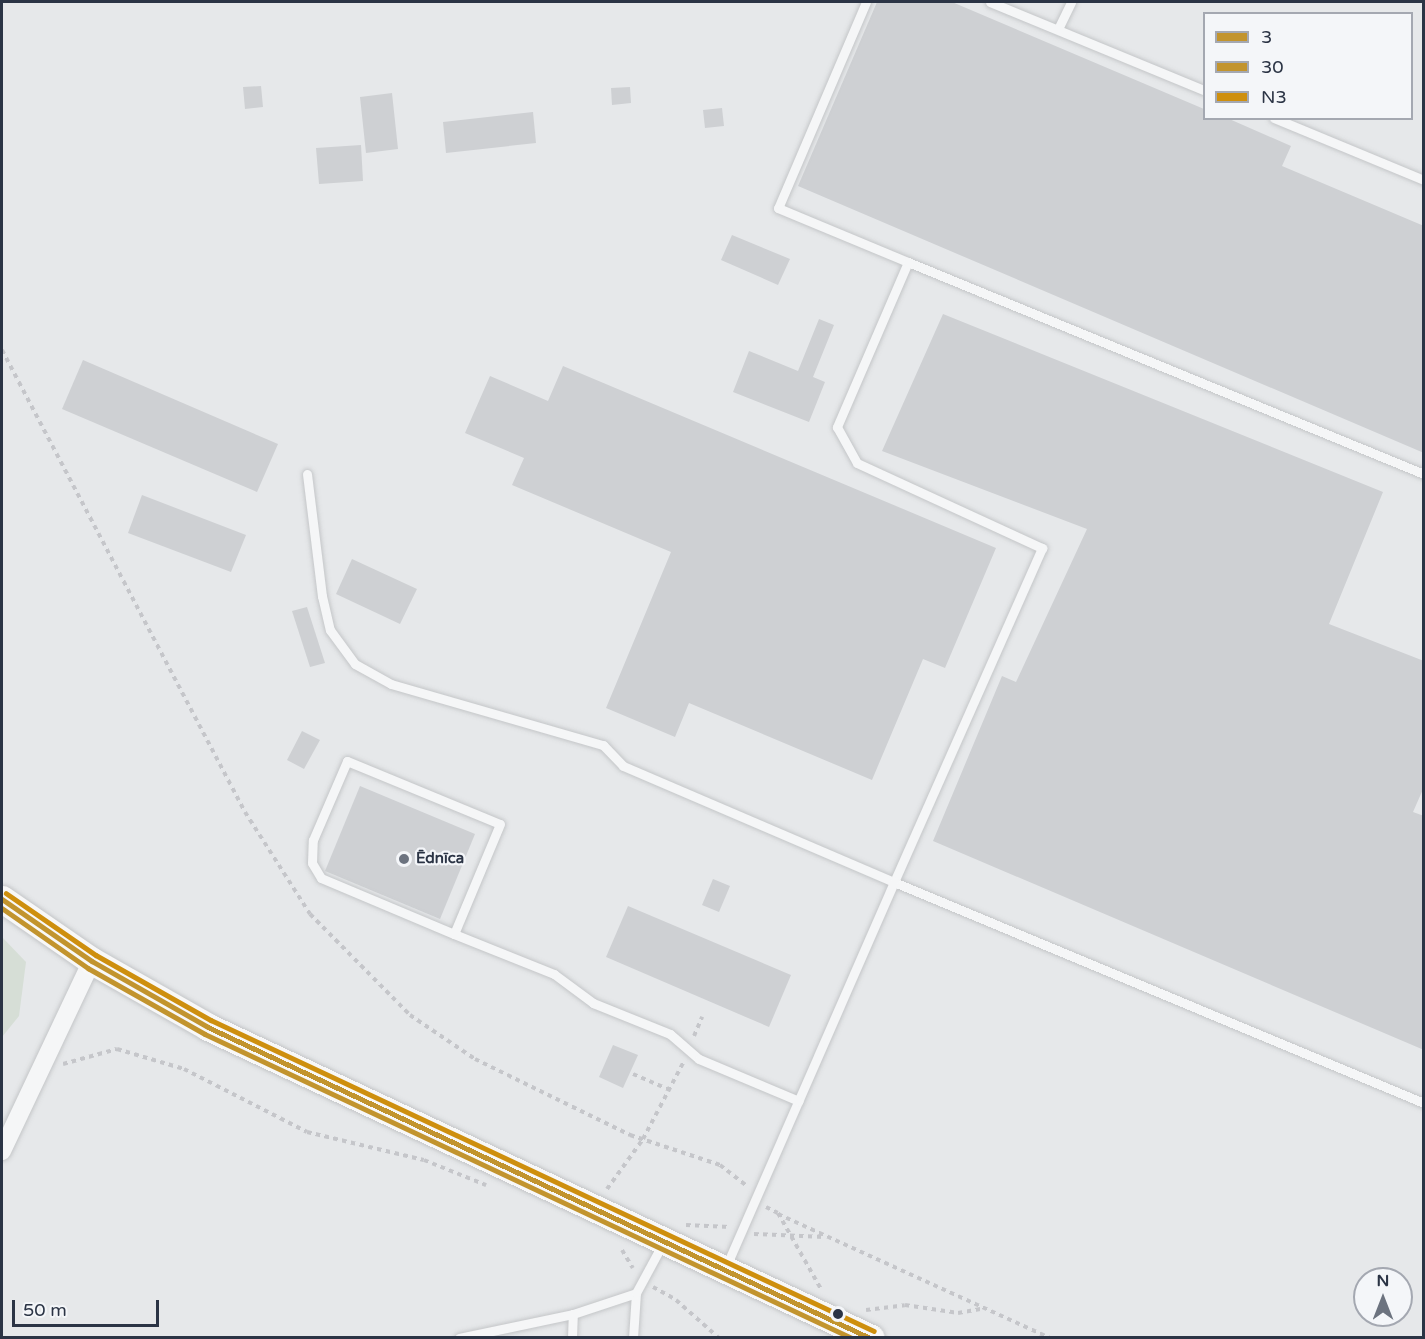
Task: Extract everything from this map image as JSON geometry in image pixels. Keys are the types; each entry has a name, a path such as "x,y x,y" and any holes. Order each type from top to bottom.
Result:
{"main road":[{"path":"2,899 92,961 208,1027 672,1233 725,1269 871,1338"}],"street":[{"path":"2,1151 92,961"}],"lane":[{"path":"866,2 778,208 1424,474"},
{"path":"990,2 1203,90"},
{"path":"1058,29 1071,2"},
{"path":"1279,120 1424,180"},
{"path":"725,1269 740,1228 799,1101 1042,548 857,463 837,427 908,262"},
{"path":"307,474 322,596 330,630 355,664 391,684 603,745 623,766 894,882 1424,1103"},
{"path":"454,934 500,824 346,761 313,840 312,863 321,878 454,934 554,974 593,1003 670,1034 699,1059 799,1101"},
{"path":"633,1338 636,1293 672,1233"},
{"path":"459,1338 573,1314 636,1293"},
{"path":"572,1338 573,1314"}],"path":[{"path":"44,1063 58,1065 117,1049 184,1069 307,1132 424,1160 492,1186"},
{"path":"633,1074 670,1090"},
{"path":"629,1163 677,1078"},
{"path":"606,1190 616,1195"},
{"path":"764,1206 1050,1338"},
{"path":"778,1213 821,1289"},
{"path":"672,1233 740,1228 756,1236 828,1237"},
{"path":"622,1250 642,1281 676,1300 718,1338"},
{"path":"865,1310 904,1305 958,1313 985,1308"}],"shaded area":[{"path":"2,937 26,962 19,1016 2,1037"}],"building":[{"path":"877,2 952,2 1203,109 1203,120 1232,120 1291,146 1282,166 1424,226 1424,453 798,186"},
{"path":"261,86 263,107 245,109 243,87"},
{"path":"630,87 631,103 612,105 611,88"},
{"path":"392,93 398,149 366,153 360,97"},
{"path":"722,108 724,126 705,128 703,110"},
{"path":"533,112 536,143 446,153 443,122"},
{"path":"361,145 363,181 319,184 316,148"},
{"path":"732,235 790,259 778,285 721,260"},
{"path":"943,314 1383,492 1329,624 1424,661 1424,787 1413,812 1424,816 1424,1050 933,841 1002,676 1016,682 1087,529 882,451"},
{"path":"819,319 834,325 813,377 825,382 809,422 733,392 749,351 798,371"},
{"path":"83,360 278,444 257,492 62,409"},
{"path":"563,366 996,548 945,668 923,659 872,780 689,703 675,737 606,708 671,552 512,485 524,458 465,433 490,376 548,401"},
{"path":"142,495 246,535 231,572 128,533"},
{"path":"352,559 417,589 400,624 336,594"},
{"path":"307,607 325,663 310,667 292,611"},
{"path":"302,731 320,740 304,769 287,760"},
{"path":"360,786 475,834 440,919 325,871"},
{"path":"713,879 730,886 719,912 702,905"},
{"path":"628,906 791,975 769,1027 606,957"},
{"path":"613,1045 638,1055 623,1088 599,1077"}],"transit line":[{"name":"N3","path":"6,893 96,955 211,1020 874,1331"},
{"name":"3","path":"2,899 92,961 208,1027 870,1338"},
{"name":"30","path":"2,908 88,968 205,1034 852,1338"}],"place":[{"name":"Ēdnīca","path":"404,859"}]}
